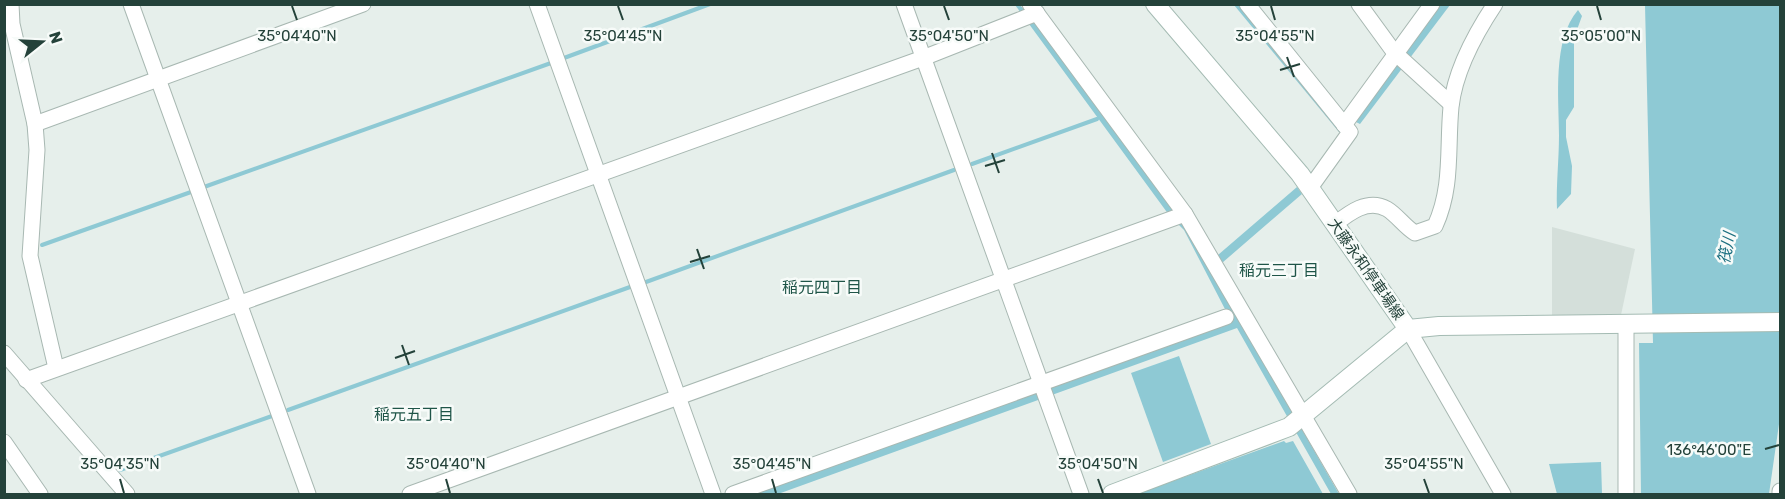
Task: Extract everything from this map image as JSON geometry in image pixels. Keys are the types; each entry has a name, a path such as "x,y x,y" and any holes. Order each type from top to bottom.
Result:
{"main road":[{"name":"大藤永和停車場線","path":"1155,4 1310,188 1408,329 1439,326 1780,322"},
{"path":"1112,495 1298,421 1408,329"}],"street":[{"path":"11,4 12,24 35,124 37,150 30,256 56,368"},
{"path":"131,4 308,495"},
{"path":"35,124 363,4"},
{"path":"537,4 713,495"},
{"path":"904,4 1081,495"},
{"path":"1247,4 1350,132 1310,188"},
{"path":"1359,4 1400,59 1451,104"},
{"path":"1344,124 1400,59 1432,4"},
{"path":"1335,224 1355,209 1376,205 1387,209 1415,233 1435,226 1446,199 1451,104 1467,54 1495,4"},
{"path":"26,380 923,58 1031,13 1220,269 1298,421 1349,495"},
{"path":"410,495 1179,216"},
{"path":"733,495 1042,389 1226,317"},
{"path":"1626,324 1626,495"},
{"path":"1408,329 1503,495"},
{"path":"4,354 127,495"},
{"path":"4,442 40,495"}],"shaded area":[{"path":"1552,227 1635,249 1621,315 1552,316"}],"water":[{"path":"1015,5 1020,5 1037,24 1211,261 1297,187 1302,194 1215,269 1237,318 1245,327 1291,410 1297,414 1304,433 1339,494 1331,494 1237,328 778,494 751,494 1226,311 1184,230 1169,215"},
{"path":"1234,5 1241,5 1341,130 1339,132"},
{"path":"1441,5 1450,5 1360,124 1354,121"},
{"name":"筏川","path":"1645,5 1780,5 1780,417 1769,494 1641,494 1639,343 1653,343"},
{"path":"1578,10 1582,16 1574,38 1574,107 1566,120 1566,137 1572,166 1571,194 1557,209 1559,70 1564,37"},
{"path":"1179,356 1211,444 1163,462 1131,373"},
{"path":"1284,441 1286,443 1293,441 1323,494 1137,494"},
{"path":"1601,462 1602,494 1557,494 1549,464"}],"waterway":[{"path":"564,58 710,4"},
{"path":"204,187 551,63"},
{"path":"972,164 1097,119"},
{"path":"646,282 954,170"},
{"path":"42,245 191,192"},
{"path":"288,410 630,287"},
{"path":"120,470 272,416"}],"district":[{"name":"稲元三丁目","path":"1279,270"},
{"name":"稲元四丁目","path":"822,287"},
{"name":"稲元五丁目","path":"414,414"}]}
